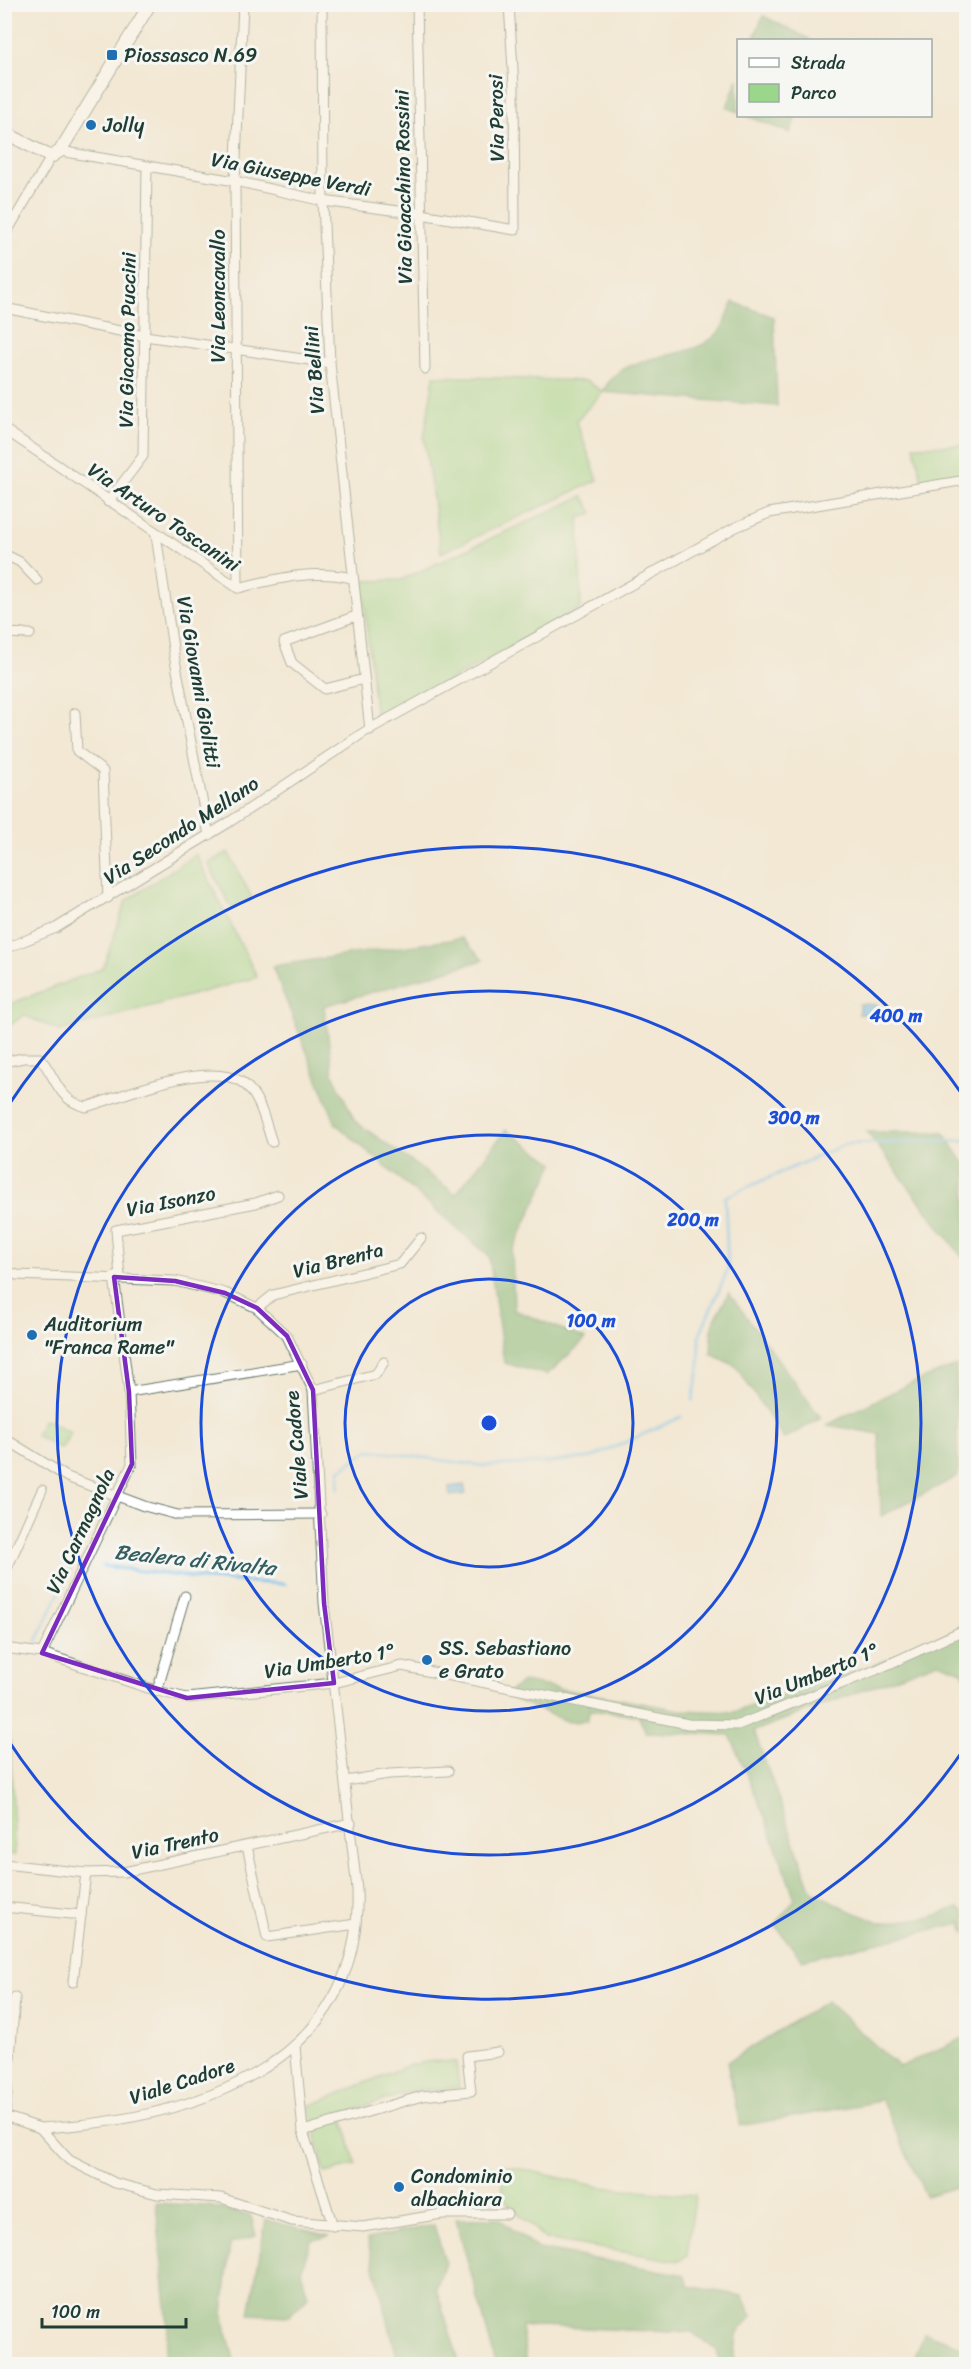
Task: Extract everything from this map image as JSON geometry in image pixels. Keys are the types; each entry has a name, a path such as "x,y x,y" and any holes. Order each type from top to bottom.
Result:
{"street":[{"path":"4,28 8,4"},
{"path":"4,237 150,4"},
{"name":"Via Leoncavallo","path":"238,588 235,181 243,4"},
{"name":"Via Bellini","path":"322,4 323,201 330,363 370,730"},
{"name":"Via Gioacchino Rossini","path":"417,4 424,369"},
{"name":"Via Perosi","path":"509,4 514,86 515,230"},
{"path":"4,132 55,154"},
{"name":"Via Giuseppe Verdi","path":"55,154 147,166 235,181 323,201 515,230"},
{"name":"Via Giacomo Puccini","path":"108,502 143,456 147,166"},
{"path":"4,308 145,336 330,363"},
{"name":"Via Arturo Toscanini","path":"4,429 108,502 238,588 290,576 331,573 352,578"},
{"name":"Via Secondo Mellano","path":"4,949 57,928 209,835 306,769 370,730 736,527 761,516 844,499 966,480"},
{"name":"Via Giovanni Giolitti","path":"156,534 174,655 209,835"},
{"path":"4,554 20,562 37,580"},
{"path":"356,616 284,642 292,663 326,689 363,679"},
{"path":"4,633 30,634"},
{"path":"75,713 77,751 103,771 108,898"},
{"path":"4,1062 22,1058 40,1058 50,1070 62,1094 72,1104 86,1107 181,1079 214,1074 240,1082 259,1103 272,1142"},
{"name":"Via Isonzo","path":"117,1277 116,1230 256,1203 278,1195"},
{"name":"Via Brenta","path":"257,1308 273,1295 400,1264 421,1238"},
{"name":"Viale Cadore","path":"4,1270 17,1275 175,1281 225,1293 257,1308 287,1336 313,1390 324,1603 357,1889 356,1924 349,1967 338,1993 317,2022 295,2046 263,2070 213,2094 138,2116 94,2125 40,2128"},
{"name":"Via Carmagnola","path":"42,1653 132,1464 129,1392 117,1277"},
{"path":"313,1390 376,1374 384,1362"},
{"path":"129,1392 302,1364"},
{"path":"4,1438 67,1477 118,1497 178,1515 321,1514"},
{"path":"4,1575 42,1490"},
{"path":"157,1691 185,1596"},
{"name":"Via Umberto 1°","path":"4,1648 42,1653 157,1691 188,1698 334,1683 402,1666 688,1724 738,1725 876,1670 966,1629"},
{"path":"346,1781 389,1774 448,1771"},
{"name":"Via Trento","path":"4,1864 86,1873 124,1872 351,1823"},
{"path":"247,1846 267,1937 356,1924"},
{"path":"72,1982 86,1873"},
{"path":"4,1907 81,1915"},
{"path":"15,1998 5,2116 40,2128 69,2160 115,2183 157,2194 222,2198 292,2222 333,2226 363,2227 441,2214 507,2214"},
{"path":"295,2046 303,2131 333,2226"},
{"path":"303,2131 422,2096 471,2091 467,2056 498,2052"}],"highlighted area":[{"path":"114,1277 175,1281 225,1293 257,1308 287,1336 313,1390 324,1603 334,1683 187,1698 42,1653 132,1464 129,1392"}],"green space":[{"path":"763,16 809,39 753,39"},
{"path":"737,81 737,112 727,107"},
{"path":"750,117 796,117 790,133"},
{"path":"733,302 774,317 777,406 603,392 612,378 625,368 691,349 706,342 719,332"},
{"path":"434,376 587,381 603,392 576,421 598,480 441,553 424,438"},
{"path":"966,445 966,475 922,481 914,446"},
{"path":"583,496 593,513 579,518 581,608 376,721 362,581 401,580"},
{"path":"228,852 252,898 232,909 208,863"},
{"path":"196,854 257,977 60,1031 24,1015 5,1029 5,1006 103,968 126,901"},
{"path":"462,938 483,960 324,1006 333,1074 355,1121 456,1194 506,1130 554,1163 512,1252 514,1310 586,1339 547,1375 504,1363 489,1256 336,1124 272,966"},
{"path":"867,1132 943,1132 966,1166 966,1262"},
{"path":"729,1293 821,1418 784,1439 736,1366 711,1354 712,1325"},
{"path":"956,1366 958,1476 881,1516 879,1434 827,1425 909,1384"},
{"path":"44,1419 71,1432 61,1449 35,1435"},
{"path":"966,1627 966,1679 962,1671 938,1662 754,1731 812,1891 848,1910 882,1923 931,1917 958,1907 966,1915 966,1934 961,1923 802,1960 775,1925 795,1899 765,1817 730,1735 646,1732 638,1716 590,1710 587,1721 568,1722 504,1695 523,1682 680,1710 734,1712 874,1665"},
{"path":"5,1734 10,1735 15,1855 5,1854"},
{"path":"827,2001 899,2067 966,2037 966,2184 926,2196 881,2099 870,2103 740,2126 727,2062"},
{"path":"432,2061 456,2062 459,2088 415,2090 342,2114 356,2165 325,2173 309,2106 409,2065"},
{"path":"500,2164 600,2187 695,2195 687,2256 679,2261 545,2239 504,2199"},
{"path":"156,2203 208,2206 251,2216 256,2236 230,2244 223,2315 235,2364 164,2364 168,2328"},
{"path":"498,2218 538,2249 685,2275 689,2286 742,2296 752,2316 737,2334 734,2364 719,2364 717,2350 693,2333 539,2326 521,2327 527,2364 496,2364 456,2219"},
{"path":"266,2220 330,2236 311,2241 301,2271 308,2297 289,2316 249,2314"},
{"path":"434,2225 445,2262 436,2288 460,2364 399,2364 367,2239"},
{"path":"924,2333 966,2348 966,2364 911,2364"}],"water":[{"path":"859,1004 877,1005 876,1015 859,1014"},
{"path":"464,1485 466,1494 450,1496 449,1487"}],"waterway":[{"name":"Bealera di Rivalta","path":"693,1400 699,1369 700,1334 728,1269 725,1197 846,1144 966,1140"},
{"name":"Bealera di Rivalta","path":"338,1489 340,1470 369,1450 484,1466 544,1463 593,1457 681,1417"},
{"name":"Bealera di Rivalta","path":"103,1566 204,1579 285,1584"},
{"name":"Bealera di Rivalta","path":"36,1643 70,1569"}],"place":[{"name":"Piossasco N.69","path":"112,55"},
{"name":"Jolly","path":"91,125"},
{"name":"Auditorium \"Franca Rame\"","path":"32,1335"},
{"name":"SS. Sebastiano e Grato","path":"427,1660"},
{"name":"Condominio albachiara","path":"399,2187"}]}
